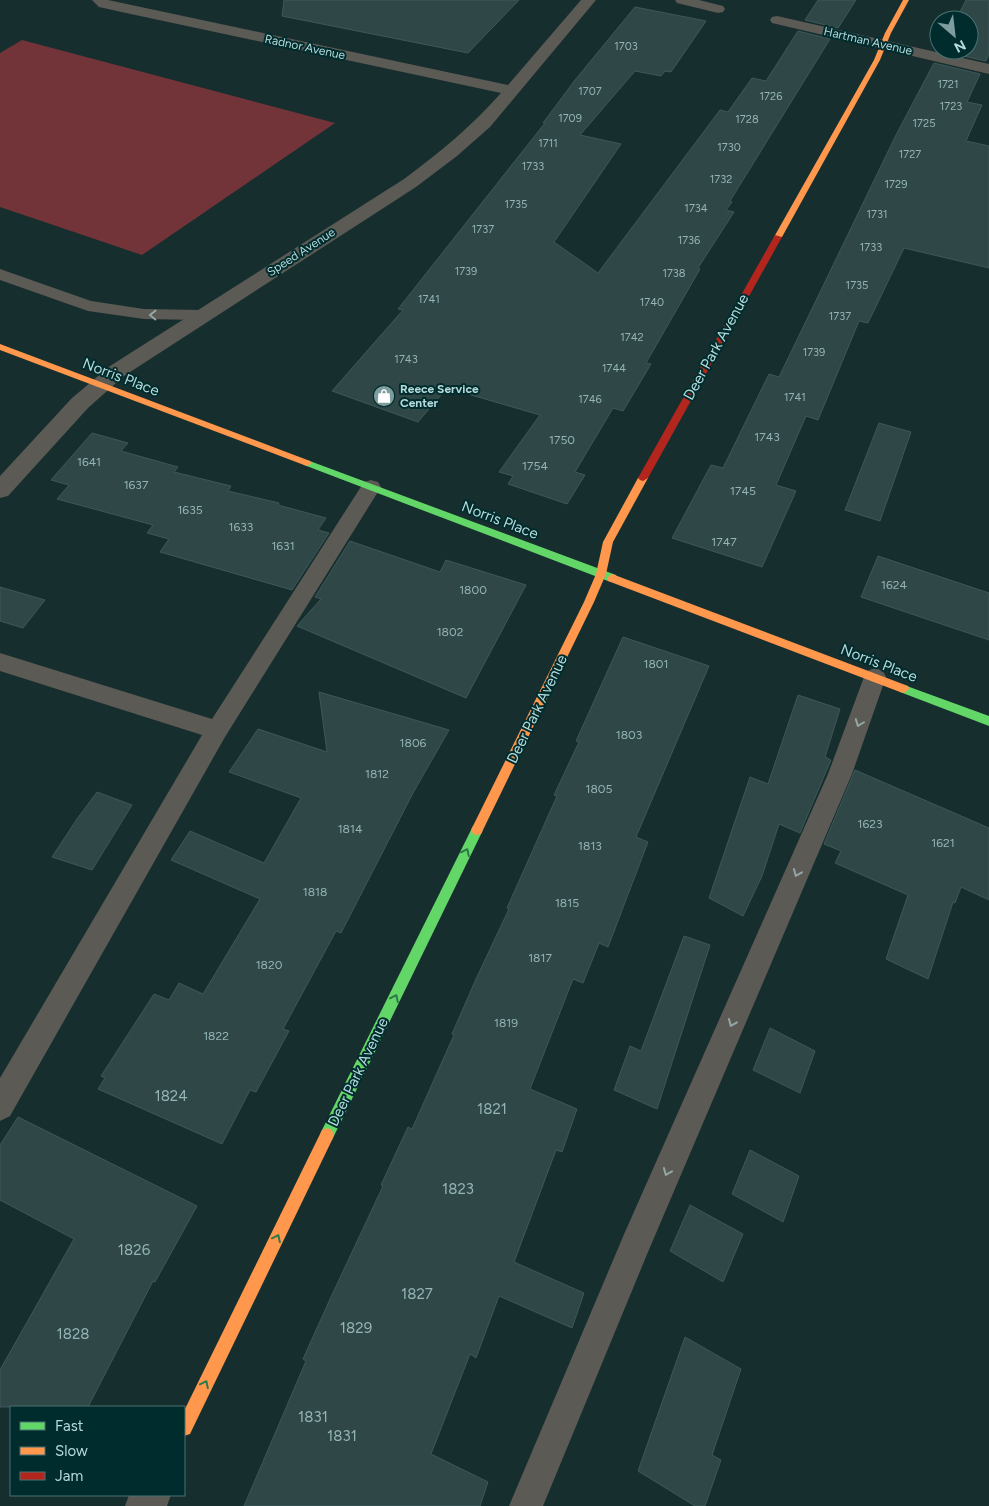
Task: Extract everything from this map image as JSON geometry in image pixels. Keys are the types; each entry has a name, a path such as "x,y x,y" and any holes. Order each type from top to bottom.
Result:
{"street":[{"name":"Radnor Avenue","path":"99,0 104,4 126,9 513,90"},
{"name":"Speed Avenue","path":"0,490 80,403 117,371 410,183 451,152 471,135 513,90 589,0"},
{"path":"682,0 718,9"},
{"name":"Deer Park Avenue","path":"185,1426 585,611 601,574 611,535 883,45 906,0"},
{"name":"Hartman Avenue","path":"777,20 989,69"},
{"name":"Norris Place","path":"0,347 989,721"}],"lane":[{"path":"0,274 88,306 144,314 202,315"},
{"path":"0,1106 217,730 371,487"},
{"path":"0,662 217,730"},
{"path":"526,1506 636,1243 840,774 875,677"}],"shaded area":[{"path":"22,40 335,123 142,255 0,207 0,53"}],"building":[{"path":"284,0 519,0 468,53 282,16"},
{"path":"818,0 856,0 838,28 805,20"},
{"path":"966,0 989,0 989,54 986,61 979,59 979,10 961,10"},
{"path":"635,7 706,21 671,72 665,71 661,76 635,71 580,135 621,144 554,242 598,273 720,110 728,112 752,78 766,81 798,31 830,39 730,201 732,202 726,210 734,212 698,268 700,269 646,363 651,364 623,411 613,408 575,472 585,475 567,504 508,484 513,476 499,472 540,415 447,388 418,422 332,391 403,310 398,309 545,123 543,123 575,80"},
{"path":"934,63 980,74 967,102 982,105 966,141 989,146 989,268 904,248 868,323 859,321 818,420 806,416 776,485 796,491 762,567 672,538 711,465 723,468 769,374 779,377 896,135"},
{"path":"879,423 911,432 880,521 845,510"},
{"path":"92,433 128,443 121,451 178,467 174,472 231,486 228,491 279,503 278,505 326,518 318,530 329,533 292,590 160,552 169,539 147,533 153,525 57,499 69,485 51,480"},
{"path":"350,541 440,572 446,560 526,585 466,698 297,626 321,599 315,597"},
{"path":"878,556 989,593 989,640 861,597"},
{"path":"0,587 45,600 23,628 0,621"},
{"path":"623,637 709,666 636,837 648,842 608,947 599,943 583,983 573,979 530,1089 577,1109 562,1152 556,1150 514,1262 584,1293 572,1328 499,1296 476,1358 470,1354 431,1454 488,1482 480,1506 244,1506 306,1361 303,1359 383,1186 381,1185 408,1127 412,1129 454,1035 452,1034 509,909 507,908 557,796 554,795 579,742 576,741"},
{"path":"319,692 449,730 413,793 341,933 336,931 283,1029 289,1031 256,1092 250,1090 222,1144 98,1089 105,1078 101,1076 154,994 169,1000 179,983 203,994 260,899 171,860 190,831 264,863 301,798 229,772 258,729 327,752"},
{"path":"798,695 840,709 825,757 831,760 800,833 779,824 762,876 743,916 709,898 750,777 768,784"},
{"path":"855,770 989,828 989,900 961,887 955,903 953,902 928,979 886,959 908,895 835,863 841,851 824,844"},
{"path":"97,792 132,805 92,870 52,857 77,819"},
{"path":"684,936 710,945 657,1109 614,1090 630,1046 641,1051"},
{"path":"770,1028 815,1051 800,1093 753,1070"},
{"path":"18,1117 197,1206 155,1282 153,1281 89,1406 0,1407 0,1370 74,1239 0,1200 0,1145"},
{"path":"750,1150 799,1176 783,1222 732,1194"},
{"path":"690,1205 743,1234 723,1282 670,1251"},
{"path":"685,1337 741,1369 712,1455 721,1460 705,1506 695,1506 638,1471"}],"traffic: fast":[{"path":"307,463 612,578"},
{"path":"904,689 989,721"},
{"path":"327,1135 477,830"}],"traffic: slow":[{"path":"778,237 877,60 888,33 906,0"},
{"path":"0,347 307,463"},
{"path":"477,830 589,602 601,574 608,542 643,478"},
{"path":"612,578 904,689"},
{"path":"185,1426 327,1135"}],"traffic: jam":[{"path":"643,478 778,237"}],"place":[{"name":"Reece Service Center","path":"384,396"}]}
